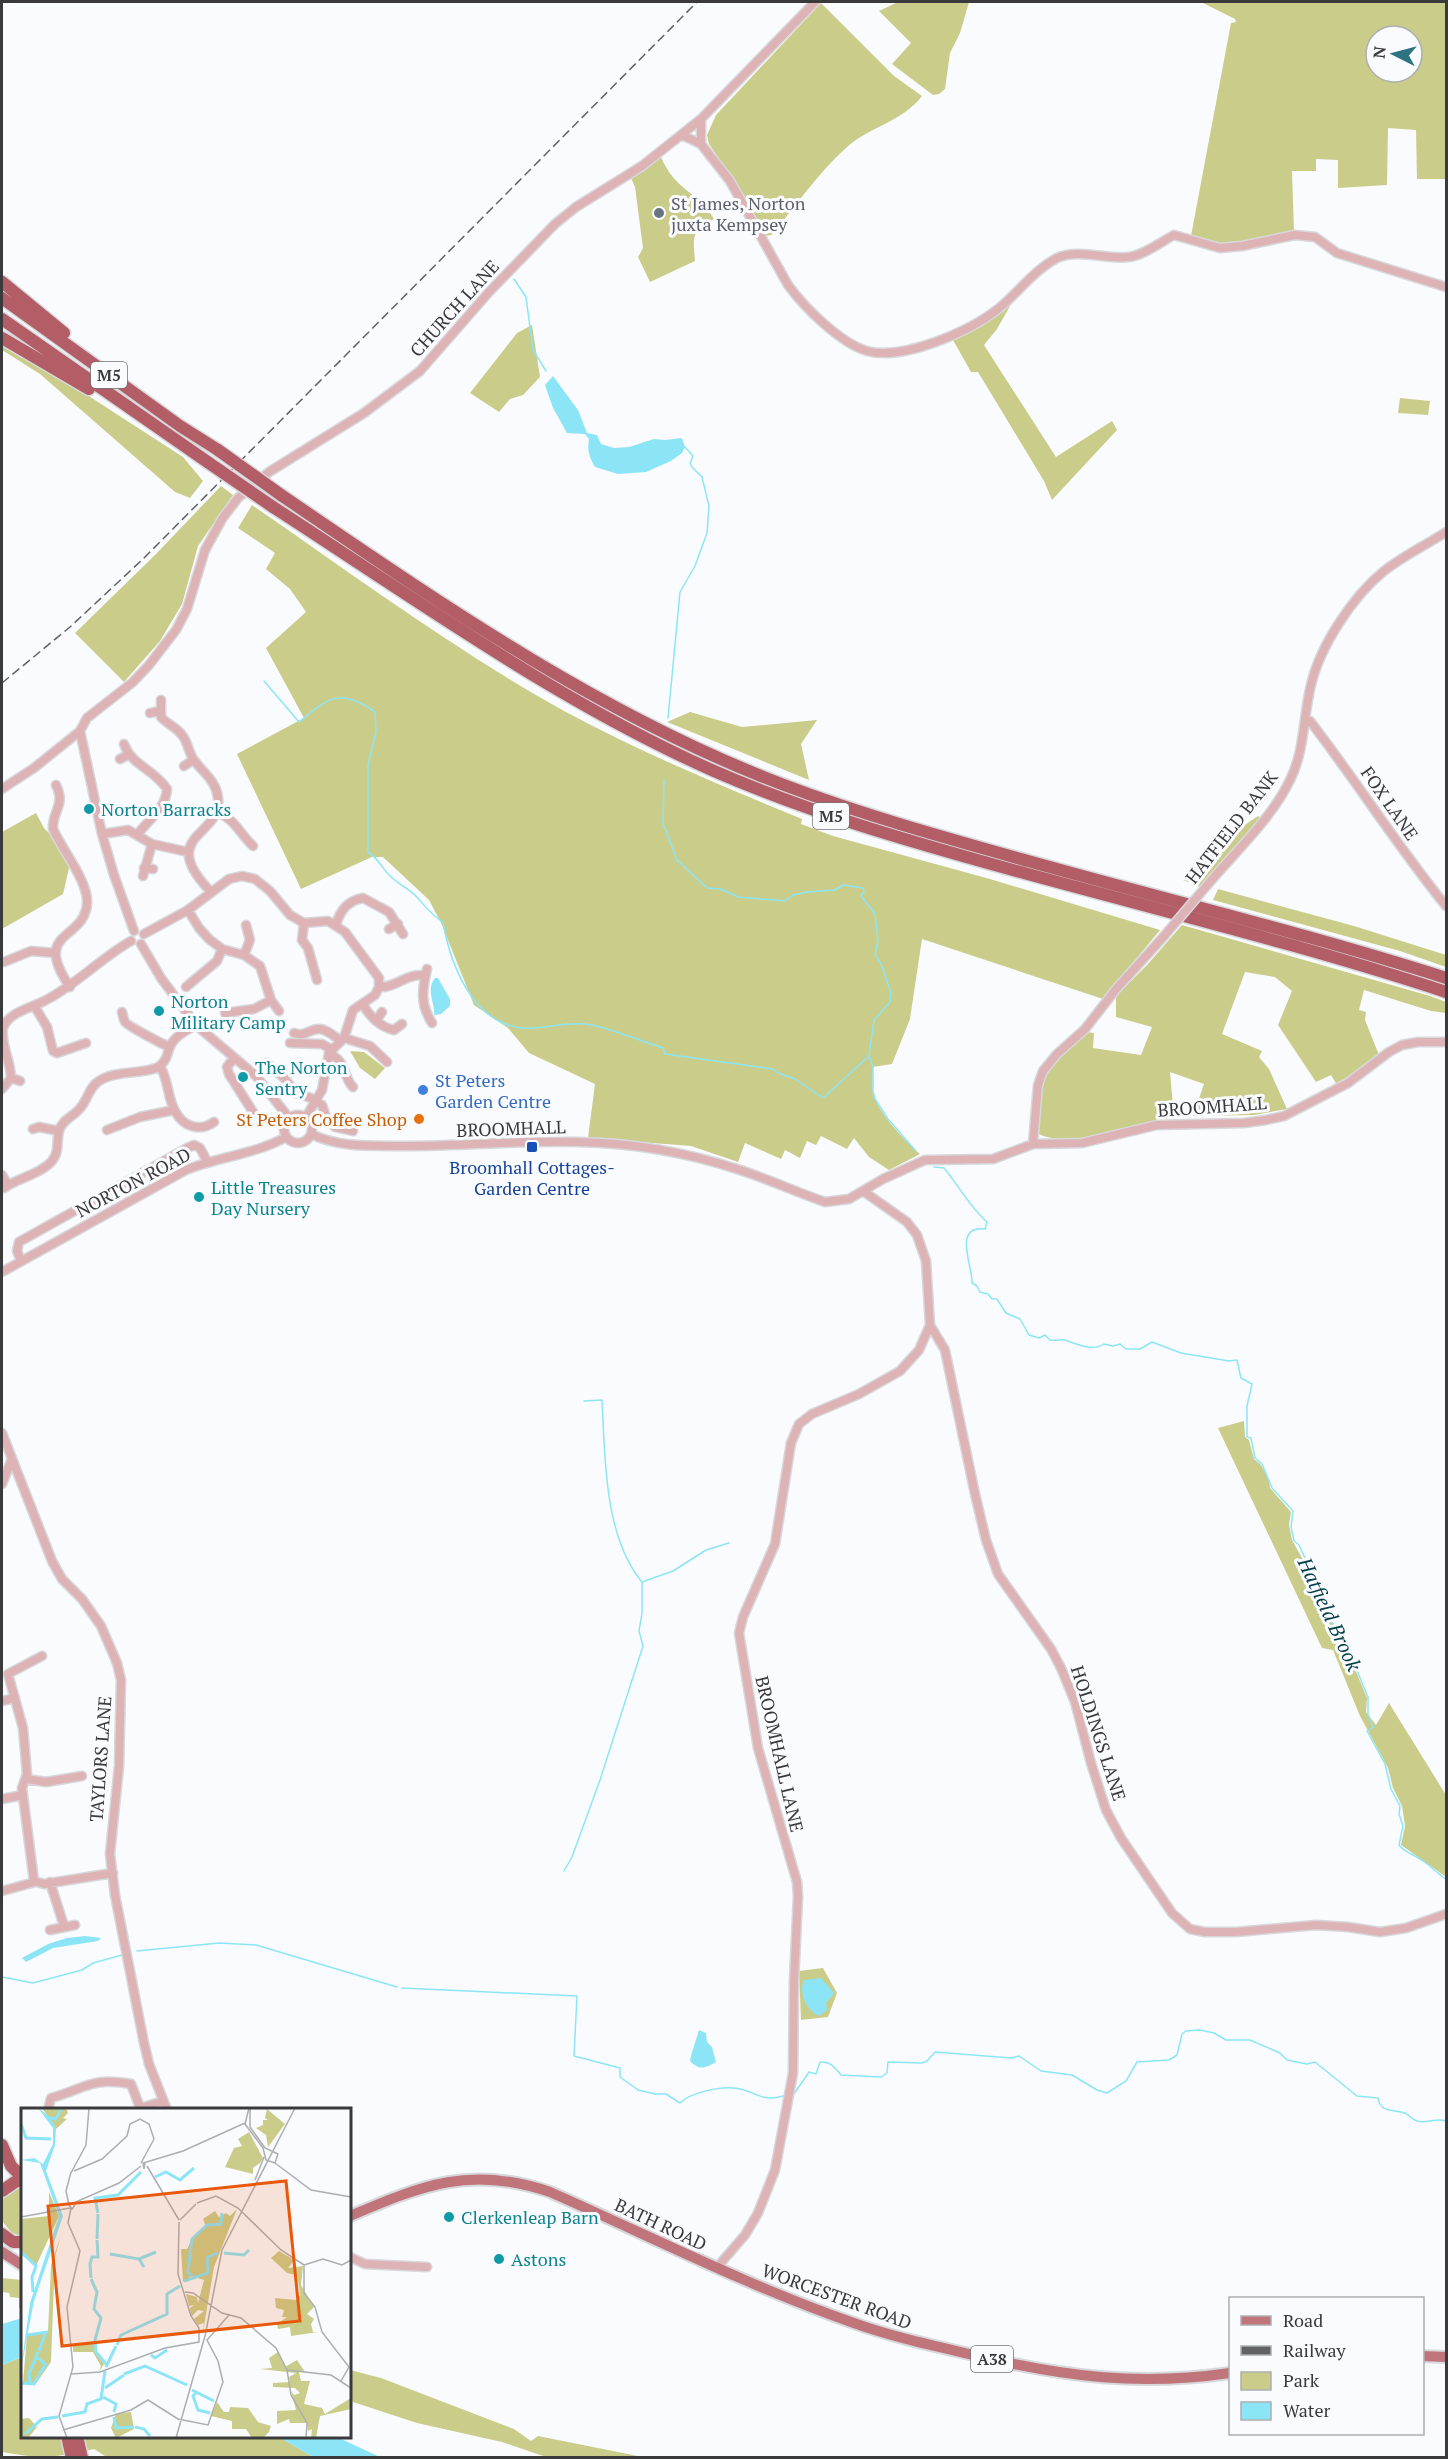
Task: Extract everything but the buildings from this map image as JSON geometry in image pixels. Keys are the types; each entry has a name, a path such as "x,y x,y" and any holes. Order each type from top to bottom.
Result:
{"highway":[{"name":"M5","path":"2,282 24,303 159,405 180,426"},
{"name":"M5","path":"2,298 180,426 408,582 590,694 650,726 781,784 844,807 941,837 1368,953 1446,978"},
{"name":"M5","path":"2,319 273,507 472,638 557,690 714,771 839,819 944,851 1363,964 1446,992"},
{"name":"M5","path":"2,338 135,413"},
{"path":"2,2145 11,2166 21,2178"},
{"path":"2,2190 21,2179"},
{"path":"2,2234 13,2243"},
{"path":"67,2438 72,2457"},
{"path":"78,2438 82,2457"}],"main road":[{"name":"BATH ROAD","path":"351,2216 432,2184 465,2179 501,2180 550,2192 719,2269"},
{"path":"2,2252 21,2264"},
{"name":"WORCESTER ROAD","path":"719,2269 862,2326 1025,2367 1097,2378 1130,2380 1229,2373"},
{"path":"1424,2356 1446,2357"}],"street":[{"name":"CHURCH LANE","path":"2,789 34,768 80,731 87,718 133,682 149,665 176,630 187,609 199,566 211,536 238,498 269,472 357,418 420,370 489,292 555,224 576,207 642,166 701,119 815,2"},
{"path":"701,119 701,144"},
{"path":"682,135 701,144 730,181 798,299 846,340 866,350 876,352 933,343 976,325 1000,308 1046,265 1060,257 1129,257 1174,235 1220,248 1295,235 1315,237 1337,252 1446,287"},
{"name":"HATFIELD BANK","path":"1033,1144 1038,1085 1043,1071 1057,1054 1085,1029 1117,988 1165,935 1284,793 1301,751 1311,682 1319,660 1334,632 1355,603 1384,571 1446,532"},
{"path":"161,700 155,712 180,732 194,760 208,774 218,795 217,812 190,842 188,852 195,874 210,892"},
{"name":"FOX LANE","path":"1306,719 1357,783 1394,840 1446,906"},
{"path":"80,731 102,834 134,931"},
{"path":"124,744 124,757 154,773 167,789 167,798 163,806 138,834"},
{"path":"184,766 194,760"},
{"path":"56,785 61,802 53,821 53,829 85,888 87,905 80,922 62,938 55,953 59,971 70,987"},
{"path":"217,812 234,822 242,842 253,846"},
{"path":"102,834 128,830 152,844 188,852"},
{"path":"147,871 152,844"},
{"path":"144,934 188,910 229,879 242,876 255,879 270,891 290,915 304,924 328,921 336,924 345,932 355,954 379,978 379,987 375,995 353,1010 343,1040 330,1051 322,1090 306,1117"},
{"path":"336,924 344,908 350,902 363,898 384,908 398,924 402,934"},
{"path":"188,910 199,928 222,949 244,955 260,966 267,981 271,1000 279,1011"},
{"path":"304,924 302,940 308,948 317,980"},
{"path":"389,928 398,924"},
{"path":"244,955 254,939 246,925"},
{"path":"140,930 144,934 141,944 131,941 130,935 134,931 140,930"},
{"path":"2,1089 10,1078 9,1060 2,1041 6,1021 13,1015 35,1007 70,987 109,953 131,941"},
{"path":"141,944 161,978 196,1025 260,1081 289,1118"},
{"path":"192,985 217,961 222,949"},
{"path":"4,962 13,953 31,951 55,953"},
{"path":"379,987 395,985 414,975 426,972 422,1002 432,1023"},
{"path":"231,1015 254,1009 271,1000"},
{"path":"363,1004 376,1021 391,1030 402,1024"},
{"path":"35,1007 47,1027 53,1051 63,1052 86,1043"},
{"path":"122,1012 121,1024 146,1033 161,1044 170,1047"},
{"path":"376,1021 382,1012"},
{"path":"2,1175 6,1186 50,1164 57,1154 59,1131 68,1118 82,1107 89,1092 100,1080 125,1071 151,1070 160,1066 181,1033 196,1025"},
{"path":"294,1033 304,1035 319,1029 343,1040 370,1046 387,1062"},
{"name":"BROOMHALL","path":"311,1134 331,1142 368,1146 579,1142 678,1154 738,1169 825,1202 849,1199 925,1160 993,1159 1033,1144 1083,1143 1167,1124 1244,1123 1284,1116 1360,1075 1389,1052 1402,1045 1418,1042 1446,1042"},
{"path":"290,1043 322,1044 340,1061 346,1070 347,1081 353,1087"},
{"path":"234,1058 227,1066 229,1074 253,1112"},
{"path":"267,1063 285,1079 296,1093 317,1101 325,1109 329,1122 334,1127 353,1131"},
{"path":"160,1066 166,1078 174,1110 186,1125 197,1128 214,1122"},
{"path":"10,1078 20,1081"},
{"path":"107,1130 140,1117 174,1110"},
{"path":"296,1115 306,1117 311,1123 311,1134 308,1139 297,1143 286,1137 284,1127 289,1118 296,1115"},
{"path":"37,1125 59,1131"},
{"name":"NORTON ROAD","path":"2,1272 145,1191 207,1161 268,1146 286,1137"},
{"path":"19,1256 17,1251 19,1242 187,1148 195,1145 200,1148 207,1161"},
{"name":"BROOMHALL LANE","path":"719,2269 719,2265 745,2235 768,2191 780,2147 795,2056 794,1981 797,1882 758,1748 739,1643 740,1625 775,1544 792,1443 800,1424 812,1414 859,1394 900,1371 915,1356 930,1325 926,1261 917,1235 907,1222 863,1191"},
{"name":"HOLDINGS LANE","path":"930,1325 945,1350 975,1494 986,1540 998,1574 1051,1649 1061,1668 1075,1702 1090,1763 1106,1810 1121,1838 1172,1913 1190,1929 1205,1932 1236,1932 1316,1925 1380,1932 1406,1928 1446,1914"},
{"name":"TAYLORS LANE","path":"2,1433 52,1561 62,1579 92,1612 117,1663 122,1689 119,1766 110,1854 115,1895 144,2043 149,2064 165,2105"},
{"path":"2,1484 12,1459"},
{"path":"36,1882 29,1849 22,1788 26,1779 23,1728 5,1673 42,1656"},
{"path":"2,1701 15,1698"},
{"path":"26,1779 46,1782 82,1776"},
{"path":"2,1798 23,1795"},
{"path":"2,1891 36,1882 113,1873"},
{"path":"50,1882 64,1926"},
{"path":"50,1930 75,1925"},
{"path":"48,2108 51,2098 86,2084 103,2081 131,2084 141,2108"},
{"path":"147,2108 165,2105"},
{"path":"351,2257 365,2264 427,2267"}],"green space":[{"path":"898,2 969,2 960,33 950,53 945,89 939,94 933,95 892,64 911,43 879,11"},
{"path":"1201,2 1446,2 1446,179 1417,179 1416,130 1388,128 1387,185 1338,188 1338,160 1316,159 1316,171 1292,171 1294,232 1245,243 1222,245 1191,236 1231,23 1236,22 1235,19"},
{"path":"821,3 894,76 922,96 905,112 847,147 817,178 772,235 765,236 736,184 709,144 707,135 716,115"},
{"path":"661,157 673,177 708,210 714,219 701,228 695,236 695,261 650,282 638,257 643,248 635,187 631,178"},
{"path":"1014,299 997,329 984,345 1056,457 1112,421 1117,430 1052,500 1044,481 978,372 971,372 953,340 987,321"},
{"path":"532,325 540,377 523,395 510,399 499,412 470,393 517,333"},
{"path":"2,343 33,360 183,457 203,481 190,498 175,492 40,374 2,350"},
{"path":"1400,398 1430,401 1428,415 1398,413"},
{"path":"221,486 233,495 198,546 182,604 160,641 124,682 75,633"},
{"path":"252,505 406,612 525,689 653,755 802,819 801,824 833,836 990,879 1160,930 1103,999 922,939 910,1019 892,1064 873,1067 873,1091 879,1107 900,1134 920,1154 889,1170 869,1157 854,1138 847,1149 821,1136 816,1145 807,1141 800,1158 785,1150 781,1159 745,1143 738,1162 691,1146 588,1138 595,1084 529,1053 508,1028 474,1005 442,925 429,900 383,857 372,857 301,889 237,754 304,718 266,648 306,612 290,589 266,569 275,553 238,528"},
{"path":"690,712 742,727 817,720 801,744 809,780 667,722"},
{"path":"36,813 44,828 54,838 69,868 63,894 2,929 2,832"},
{"path":"1258,816 1261,818 1200,887 1183,880 1215,845"},
{"path":"1218,889 1354,926 1446,955 1446,967 1400,951 1213,900"},
{"path":"1182,925 1430,996 1446,1002 1446,1013 1431,1011 1364,990 1359,1010 1366,1012 1365,1020 1379,1055 1337,1085 1331,1075 1316,1082 1278,1025 1292,991 1275,977 1245,972 1222,1034 1262,1051 1259,1057 1269,1069 1287,1109 1254,1115 1193,1116 1204,1084 1170,1072 1174,1117 1125,1130 1086,1137 1052,1138 1039,1134 1043,1079 1050,1066 1087,1032 1094,1033 1093,1048 1141,1055 1152,1027 1116,1017 1116,996"},
{"path":"350,1051 364,1052 385,1068 375,1079 360,1068"},
{"path":"1244,1421 1245,1437 1249,1440 1254,1459 1261,1465 1269,1480 1270,1488 1291,1512 1289,1525 1292,1540 1307,1567 1309,1578 1325,1613 1341,1635 1367,1698 1366,1712 1376,1725 1389,1703 1446,1795 1446,1877 1401,1845 1405,1826 1402,1806 1393,1788 1388,1768 1360,1716 1333,1650 1322,1648 1218,1428"},
{"path":"823,1968 837,1993 828,2017 801,2020 799,1971"},
{"path":"21,2186 21,2236 12,2233 2,2221 3,2198 13,2188"},
{"path":"2,2278 21,2280 21,2307 19,2308 19,2298 10,2297 9,2293 2,2292"},
{"path":"21,2357 21,2438 281,2438 313,2457 108,2458 94,2449 48,2456 27,2456 2,2452 2,2365"},
{"path":"351,2370 381,2378 514,2429 531,2441 538,2436 643,2457 546,2457 502,2442 417,2423 351,2401"}],"water":[{"path":"553,376 578,410 587,433 597,435 601,444 614,448 629,447 654,439 682,438 685,447 682,453 671,461 646,472 618,474 595,467 589,453 589,439 585,434 567,433 553,408 545,385"},
{"path":"435,978 438,978 450,999 450,1006 441,1014 434,1015 431,987"},
{"path":"85,1936 101,1938 98,1941 53,1948 26,1962 22,1958 48,1944 67,1938"},
{"path":"821,1978 834,1993 826,2003 827,2010 819,2016 807,2006 802,1985 804,1980"},
{"path":"699,2030 706,2033 707,2042 712,2047 716,2062 703,2068 690,2061"},
{"path":"21,2318 21,2357 2,2365 2,2324"},
{"path":"281,2438 339,2438 380,2457 313,2457"}],"waterway":[{"path":"514,279 526,297 533,350 546,371"},
{"name":"Hatfield Brook","path":"668,718 680,592 695,566 707,533 709,506 702,477 692,467 690,463 693,456 685,447"},
{"path":"264,681 299,722 318,707 335,699 353,700 375,712 376,732 368,765 368,852 396,882 413,893 443,922 451,955 458,972 476,1002 489,1015 521,1028 592,1025 663,1048 665,1054 773,1069 795,1079 823,1098 869,1056"},
{"name":"Hatfield Brook","path":"664,780 663,823 677,860 707,888 721,889 738,897 785,901 793,895 835,890 843,885 863,888 864,892 861,896 875,914 878,940 875,955 881,964 891,993 890,1002 874,1020 869,1056 873,1067 873,1091 875,1099 888,1119 915,1150"},
{"name":"Hatfield Brook","path":"934,1167 944,1168 969,1203 987,1222 985,1229 975,1230 969,1234 967,1240 966,1248 972,1283 980,1292 988,1294 992,1299 997,1299 1006,1313 1020,1319 1029,1335 1039,1338 1045,1335 1050,1340 1065,1340 1090,1347 1120,1344 1126,1349 1140,1349 1152,1342 1181,1353 1229,1361 1237,1360 1241,1378 1252,1384 1247,1406 1247,1437 1251,1438 1255,1458 1262,1464 1272,1488 1293,1511 1291,1527 1294,1541 1299,1545 1309,1567 1321,1603 1343,1637 1368,1697 1368,1714 1373,1727 1367,1731 1385,1764 1391,1789 1400,1806 1399,1814 1403,1826 1399,1845 1446,1879"},
{"path":"584,1401 602,1400 606,1471 613,1519 629,1563 642,1582"},
{"path":"564,1871 572,1857 600,1780 643,1646 639,1631 642,1613 642,1582 673,1571 706,1550 729,1543"},
{"path":"137,1951 219,1943 256,1945 397,1987"},
{"path":"2,1977 33,1983 82,1970 93,1963 122,1955"},
{"path":"402,1988 577,1996 574,2056 620,2068 620,2077 638,2090 666,2094 680,2103 697,2094 727,2088 740,2089 768,2098 783,2096"},
{"path":"794,2094 809,2072 816,2074 820,2062 830,2064 841,2075 881,2077 887,2073 888,2062 922,2063 935,2052 1011,2058 1019,2056 1041,2071 1072,2075 1097,2090 1107,2093 1126,2081 1137,2062 1169,2060 1177,2055 1182,2034 1186,2031 1200,2030 1214,2033 1226,2040 1250,2040 1280,2053 1287,2060 1307,2064 1315,2062 1357,2096 1378,2098 1381,2106 1388,2110 1405,2113 1421,2122 1446,2121"}],"railway":[{"path":"2,683 70,627 143,559 697,2"}],"place":[{"name":"St James, Norton juxta Kempsey","path":"659,213"},
{"name":"Norton Barracks","path":"89,809"},
{"name":"Norton Military Camp","path":"159,1011"},
{"name":"The Norton Sentry","path":"243,1077"},
{"name":"St Peters Garden Centre","path":"423,1090"},
{"name":"St Peters Coffee Shop","path":"419,1119"},
{"name":"Broomhall Cottages- Garden Centre","path":"532,1147"},
{"name":"Little Treasures Day Nursery","path":"199,1197"},
{"name":"Clerkenleap Barn","path":"449,2217"},
{"name":"Astons","path":"499,2259"}]}
